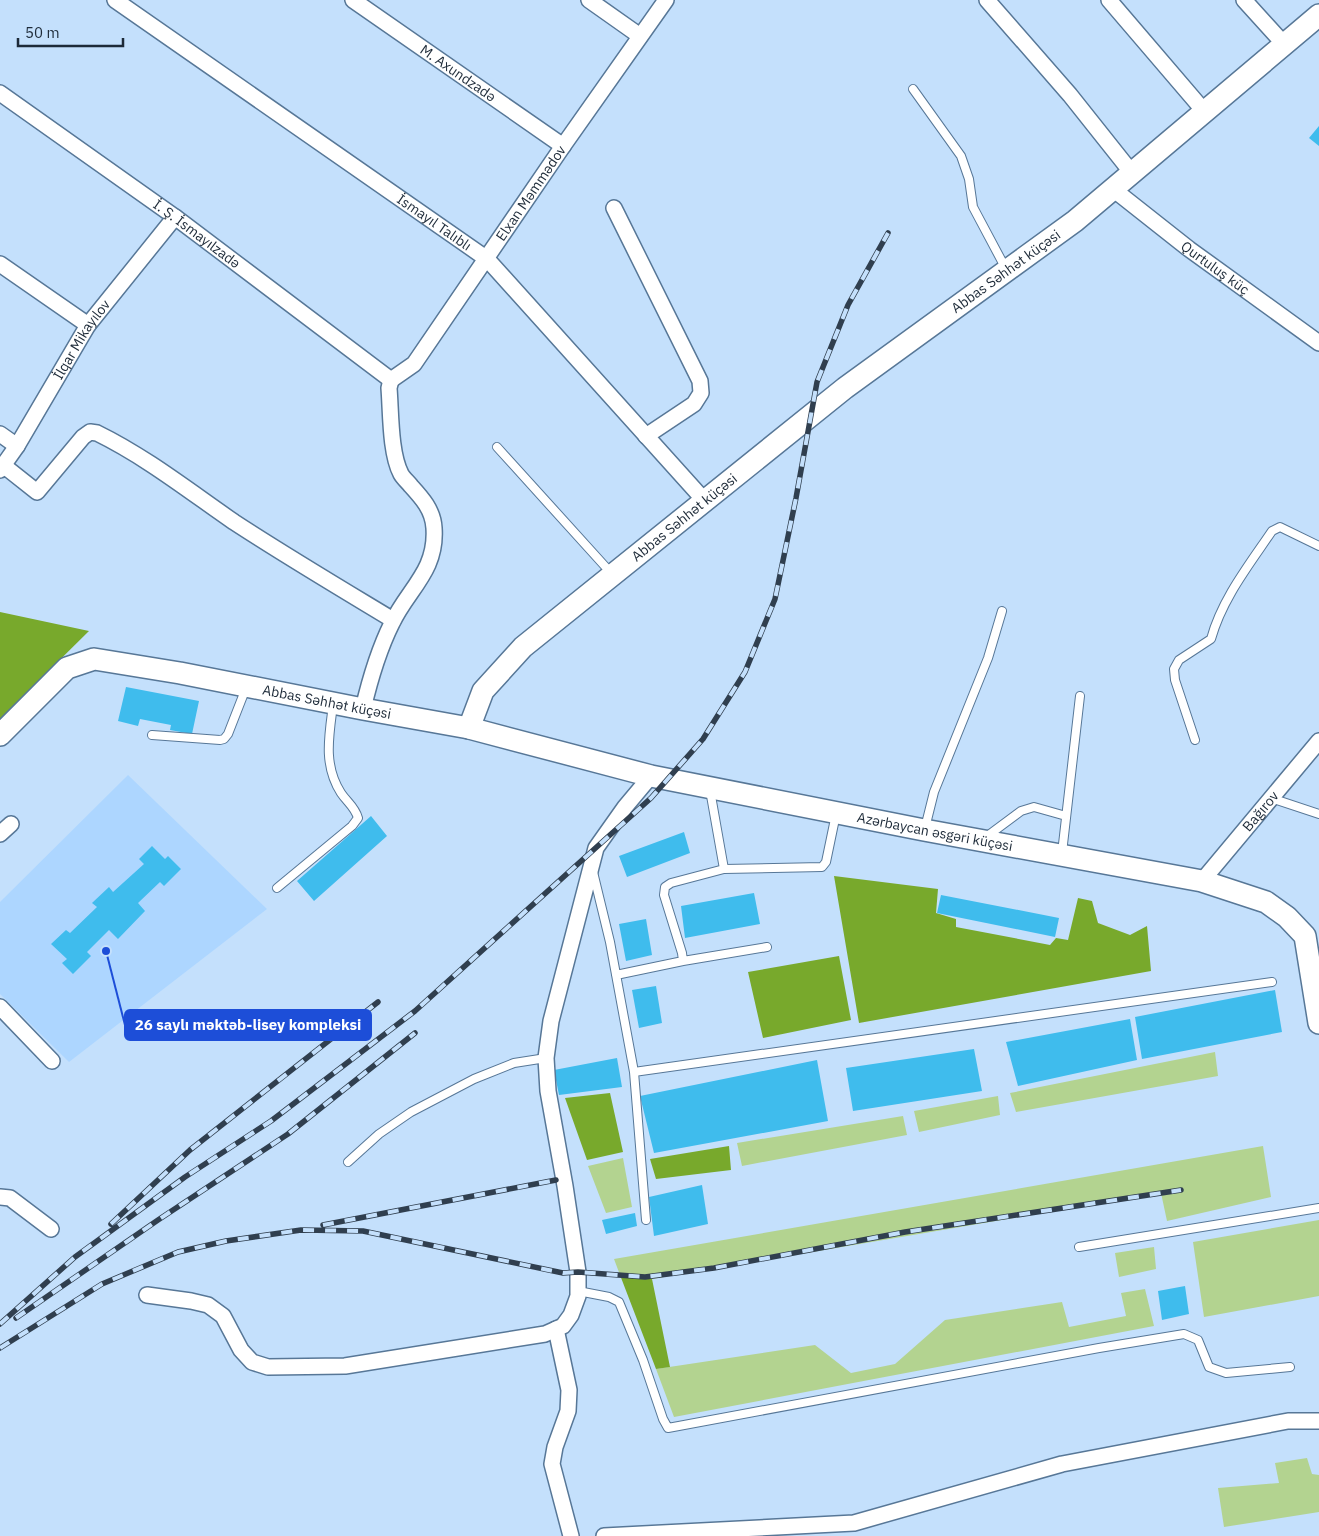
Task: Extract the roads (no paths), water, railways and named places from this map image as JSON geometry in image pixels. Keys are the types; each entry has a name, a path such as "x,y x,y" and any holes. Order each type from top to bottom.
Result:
{"main road":[{"name":"Abbas Səhhət küçəsi","path":"0,735 68,668 94,659 469,728 483,692 523,647 845,388 1075,221 1319,15"},
{"name":"Azərbaycan əsgəri küçəsi","path":"469,728 651,776 924,830 1202,881 1266,902 1287,917 1305,936 1318,1010"}],"street":[{"name":"İsmayıl Talıblı","path":"115,0 487,259 704,500"},
{"name":"M. Axundzadə","path":"353,0 563,146"},
{"path":"589,0 640,36"},
{"name":"Elxan Məmmədov","path":"391,380 414,364 563,146 666,0"},
{"path":"987,0 1070,95 1132,173"},
{"path":"1109,0 1204,112"},
{"path":"1244,0 1284,44"},
{"name":"İ. Ş. İsmayılzadə","path":"0,93 175,217 391,380"},
{"name":"Qurtuluş küç","path":"1114,189 1189,249 1319,343"},
{"path":"614,208 700,381 701,393 694,404 646,436"},
{"name":"İlqar Mikayılov","path":"2,468 18,446 88,325 175,217"},
{"path":"0,264 88,325"},
{"path":"363,709 372,669 393,620 425,573 432,553 434,529 431,512 401,475 393,447 389,388 391,380"},
{"path":"2,468 38,492 82,437 90,432 96,433 153,465 219,512 308,570 393,620"},
{"path":"0,434 18,446"},
{"name":"Bağırov","path":"1202,881 1319,741"},
{"path":"147,1295 191,1301 208,1306 223,1316 241,1350 252,1362 268,1367 345,1366 545,1334 563,1326 571,1315 578,1296 578,1272 548,1091 546,1058 551,1020 596,848 625,806 651,776"},
{"path":"0,1007 52,1061"},
{"path":"0,1197 10,1198 51,1229"},
{"path":"556,1329 569,1390 568,1411 555,1447 552,1464 571,1536"},
{"path":"604,1536 854,1523 1062,1464 1288,1422 1319,1421"}],"lane":[{"path":"913,89 961,156 969,179 973,207 1007,271"},
{"path":"498,447 612,574"},
{"path":"1196,740 1175,680 1174,669 1179,660 1212,639 1215,624 1223,606 1272,531 1280,528 1319,546"},
{"path":"924,830 934,792 988,658 1002,612"},
{"path":"152,734 224,739 228,734 247,686"},
{"path":"1062,855 1080,696"},
{"path":"277,888 352,826 358,818 355,809 341,794 332,776 328,743 333,703"},
{"path":"709,788 724,869"},
{"path":"1271,798 1319,814"},
{"path":"982,840 1021,811 1034,807 1066,816"},
{"path":"683,961 664,895 666,887 671,883 724,869 822,867 826,862 836,812"},
{"path":"592,867 610,942 634,1072 646,1220"},
{"path":"616,976 683,961 767,948"},
{"path":"634,1072 1272,982"},
{"path":"348,1162 379,1134 411,1112 474,1079 514,1063 546,1058"},
{"path":"1079,1246 1319,1208"},
{"path":"578,1291 609,1297 619,1302 668,1428 1184,1334 1198,1340 1209,1367 1226,1373 1290,1367"}],"railway":[{"path":"0,1324 75,1257 185,1177 271,1121 415,1011 651,798 703,739 745,672 775,599 817,382 848,305 888,233"},
{"path":"111,1224 190,1150 378,1002"},
{"path":"16,1318 158,1220 288,1134 415,1033"},
{"path":"323,1225 556,1180"},
{"path":"0,1348 102,1284 178,1252 226,1241 301,1230 363,1231 563,1273 578,1272 645,1277 714,1268 905,1232 1181,1190"}],"place":[{"name":"26 saylı məktəb-lisey kompleksi","path":"106,951"}]}
